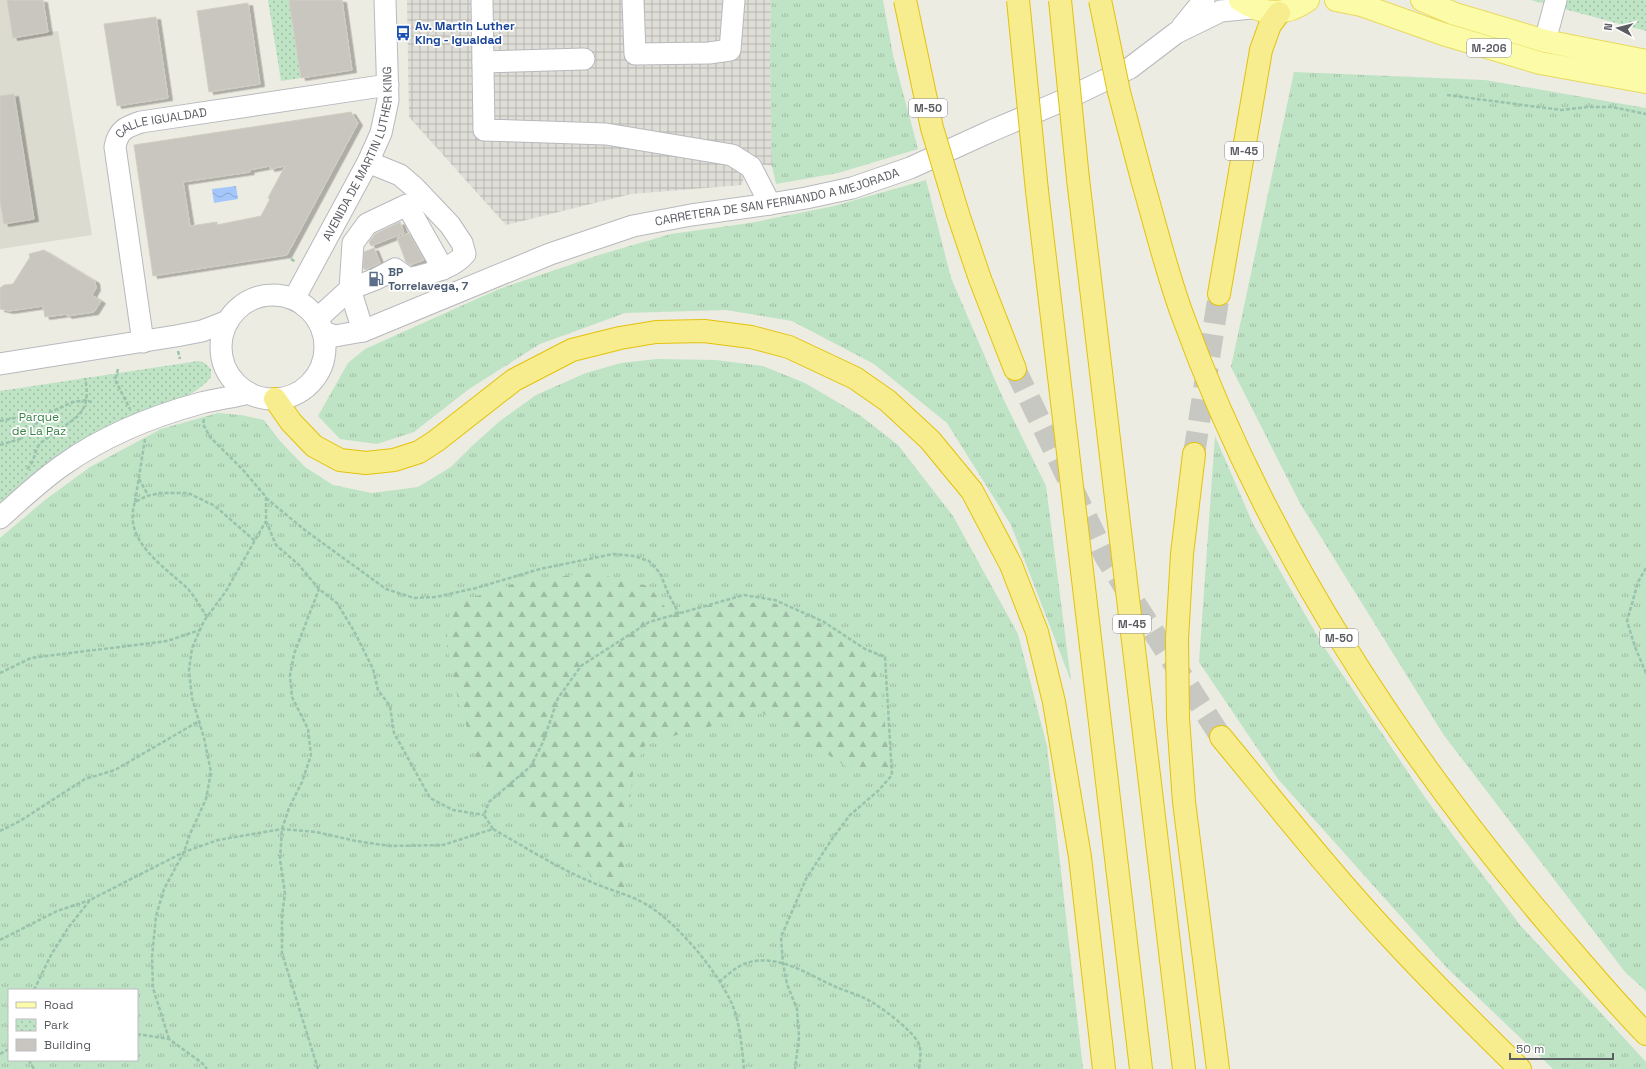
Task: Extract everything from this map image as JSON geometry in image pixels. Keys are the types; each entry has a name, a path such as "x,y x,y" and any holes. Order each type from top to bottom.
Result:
{"highway":[{"name":"M-50","path":"905,0 932,128 980,280 1015,369"},
{"path":"1018,0 1037,191 1140,1069"},
{"name":"M-45","path":"1060,0 1078,179 1184,1069"},
{"name":"M-50","path":"1100,0 1119,92 1142,179 1182,313 1221,411 1263,500 1311,590 1362,676 1444,794 1518,888 1618,1004 1646,1034"},
{"name":"M-45","path":"1219,294 1261,50 1270,25 1279,13"},
{"path":"275,399 291,422 314,446 340,460 366,463 394,460 418,452 514,380 572,350 620,338 656,332 704,331 751,337 789,347 855,378 888,401 930,440 972,491 1011,565 1037,632 1054,702 1080,857 1104,1069"},
{"path":"1194,454 1182,554 1177,639 1178,718 1184,802 1218,1069"},
{"path":"1221,737 1308,843 1393,940 1476,1027 1520,1069"}],"main road":[{"path":"1246,4 1279,13 1297,8 1308,0"},
{"name":"M-206","path":"1336,0 1361,5 1443,34 1540,63 1646,82"},
{"name":"M-206","path":"1422,0 1455,14 1545,41 1646,61"}],"street":[{"name":"AVENIDA DE MARTIN LUTHER KING","path":"294,299 368,162 381,133 388,100 385,0"},
{"path":"482,0 484,130 606,134 732,155 751,167 770,204"},
{"path":"633,0 635,54 642,54 709,53 730,50 734,0"},
{"path":"1176,33 1204,0"},
{"path":"1545,41 1556,0"},
{"path":"1176,33 1220,11 1246,4"},
{"name":"CARRETERA DE SAN FERNANDO A MEJORADA","path":"363,331 550,254 590,239 633,226 691,215 770,204 852,188 910,168 1064,100 1130,68 1176,33"},
{"path":"483,62 584,59"},
{"name":"CALLE IGUALDAD","path":"143,342 115,147 117,136 127,127 142,122 388,85"},
{"path":"368,162 400,175 414,187 450,226 462,243 465,254 458,262 443,269 409,279"},
{"path":"363,331 350,289 353,243 367,224 407,205 443,269"},
{"path":"320,325 350,289 376,279 394,269 409,279 419,308"},
{"path":"0,518 32,489 63,465 79,455 114,435 162,415 213,390 220,380 224,363 222,340 228,321 240,306 257,297 274,295 294,299 303,305 320,325 335,336 363,331"},
{"path":"0,364 176,336 202,331 228,321"},
{"path":"176,336 188,338 202,344 224,363 230,376 239,386 249,393 275,399 293,395 304,388 318,372 324,360 325,346 320,325"},
{"path":"324,360 363,331"},
{"path":"162,415 206,402 249,393"}],"path":[{"path":"1447,94 1561,110 1588,107 1612,107 1646,114"},
{"path":"118,369 115,380 129,408 134,413"},
{"path":"22,474 33,463 34,454 40,444 80,414 87,400 88,394 85,378"},
{"path":"0,445 20,439 46,414 73,402 87,400 93,403"},
{"path":"206,402 203,424 210,437 266,497 306,532 386,589 414,598 436,597 476,588 540,569 613,554 634,556 649,562 660,573 678,614"},
{"path":"0,421 33,414 46,414"},
{"path":"142,433 145,440 145,446 132,513 133,526 149,554 189,590 207,617"},
{"path":"139,479 148,495"},
{"path":"135,502 148,495 160,493 188,493 215,506 255,541"},
{"path":"266,497 266,521 276,545 298,564 319,588 338,603 373,669 378,690 390,706 394,733 430,798 453,810 484,816 493,829 543,858 589,881 640,901 668,920 697,952 719,982 732,1004 740,1036 744,1069"},
{"path":"169,1039 153,988 152,957 156,916 164,889 184,852 190,834 206,799 211,772 192,698 189,670 192,648 207,617 226,591 266,521"},
{"path":"1646,568 1638,582 1627,621 1635,647 1646,673"},
{"path":"318,1069 282,953 282,915 285,894 280,859 282,829 288,808 302,782 311,755 308,730 292,697 290,675 294,654 319,588"},
{"path":"484,816 489,802 531,766 543,742 558,698 582,666 649,622 744,595 775,600 824,622 865,648 885,657 892,775 878,791 850,815 832,839 806,879 781,937 783,964 787,984 798,1009 799,1037 796,1069"},
{"path":"0,673 31,658 167,642 200,630"},
{"path":"0,831 20,821 85,779 115,770 199,721"},
{"path":"0,940 57,911 92,899 184,852 218,840 282,829 316,832 356,841 390,846 443,845 493,829"},
{"path":"34,989 51,955 64,933 92,899"},
{"path":"719,982 739,965 756,960 783,964 797,968 874,1003 911,1033 919,1044 921,1057 919,1069"},
{"path":"138,1034 169,1039 202,1063 207,1069"}],"shaded area":[{"path":"0,0 43,0 48,32 58,31 92,235 0,249"},
{"path":"407,0 771,0 770,58 772,166 758,164 745,172 742,185 631,194 506,225 409,117"}],"green space":[{"path":"268,0 289,0 301,78 281,81"},
{"path":"771,0 883,0 893,55 918,149 838,173 776,184 772,166 770,58"},
{"path":"1531,0 1646,0 1646,31"},
{"path":"1294,72 1485,80 1646,108 1646,991 1625,972 1443,734 1301,505 1231,367"},
{"path":"926,180 951,278 1001,394 1046,486 1071,681 1011,525 947,423 874,364 792,321 726,310 625,313 540,344 469,389 414,432 377,444 340,439 318,416 348,363 365,349 499,289 599,255 671,234 750,223 834,206"},
{"path":"657,359 716,360 763,366 805,383 861,416 898,445 953,516 1018,634 1047,746 1083,1069 0,1069 0,538 45,500 90,467 161,429 218,413 241,415 264,420 280,441 305,467 333,485 372,493 418,487 451,467 500,421 536,395 586,373 621,363"},
{"name":"Parque de La Paz","path":"198,361 205,363 211,369 211,377 194,392 131,420 0,504 0,391"},
{"path":"1215,436 1253,524 1322,644 1426,799 1520,925 1646,1062 1646,1069 1553,1069 1447,968 1278,779 1199,662"},
{"path":"593,573 649,586 668,611 735,602 784,604 834,631 878,665 890,767 852,770 763,713 646,743 633,773 626,835 624,893 609,891 582,867 543,821 478,762 458,699 447,646 450,605 525,580"}],"water":[{"path":"236,186 238,199 214,203 212,189"}],"building":[{"path":"7,0 43,0 48,32 13,38"},
{"path":"289,0 342,0 352,70 301,78"},
{"path":"248,3 260,84 209,92 197,11"},
{"path":"156,17 168,98 117,106 104,24"},
{"path":"14,94 34,219 4,224 0,201 0,96"},
{"path":"351,112 358,123 287,255 153,276 134,145","holes":["270,166 270,169 285,166 268,198 270,199 261,216 217,225 217,222 190,226 183,182 250,172 249,170"]},
{"path":"400,222 404,233 371,246 369,242 375,234"},
{"path":"409,233 424,260 410,265 406,262 397,238"},
{"path":"374,248 380,263 365,270 363,267 364,252"},
{"path":"44,250 95,281 96,288 92,295 101,301 94,312 67,316 67,314 45,317 43,306 9,311 0,309 0,288 4,285 13,284 30,257 29,254"}],"tunnel":[{"path":"1194,454 1219,294"},
{"path":"1015,369 1106,558 1221,737"}],"place":[{"name":"Av. Martin Luther King - Igualdad","path":"403,33"},
{"name":"BP Torrelavega, 7","path":"376,279"}]}
